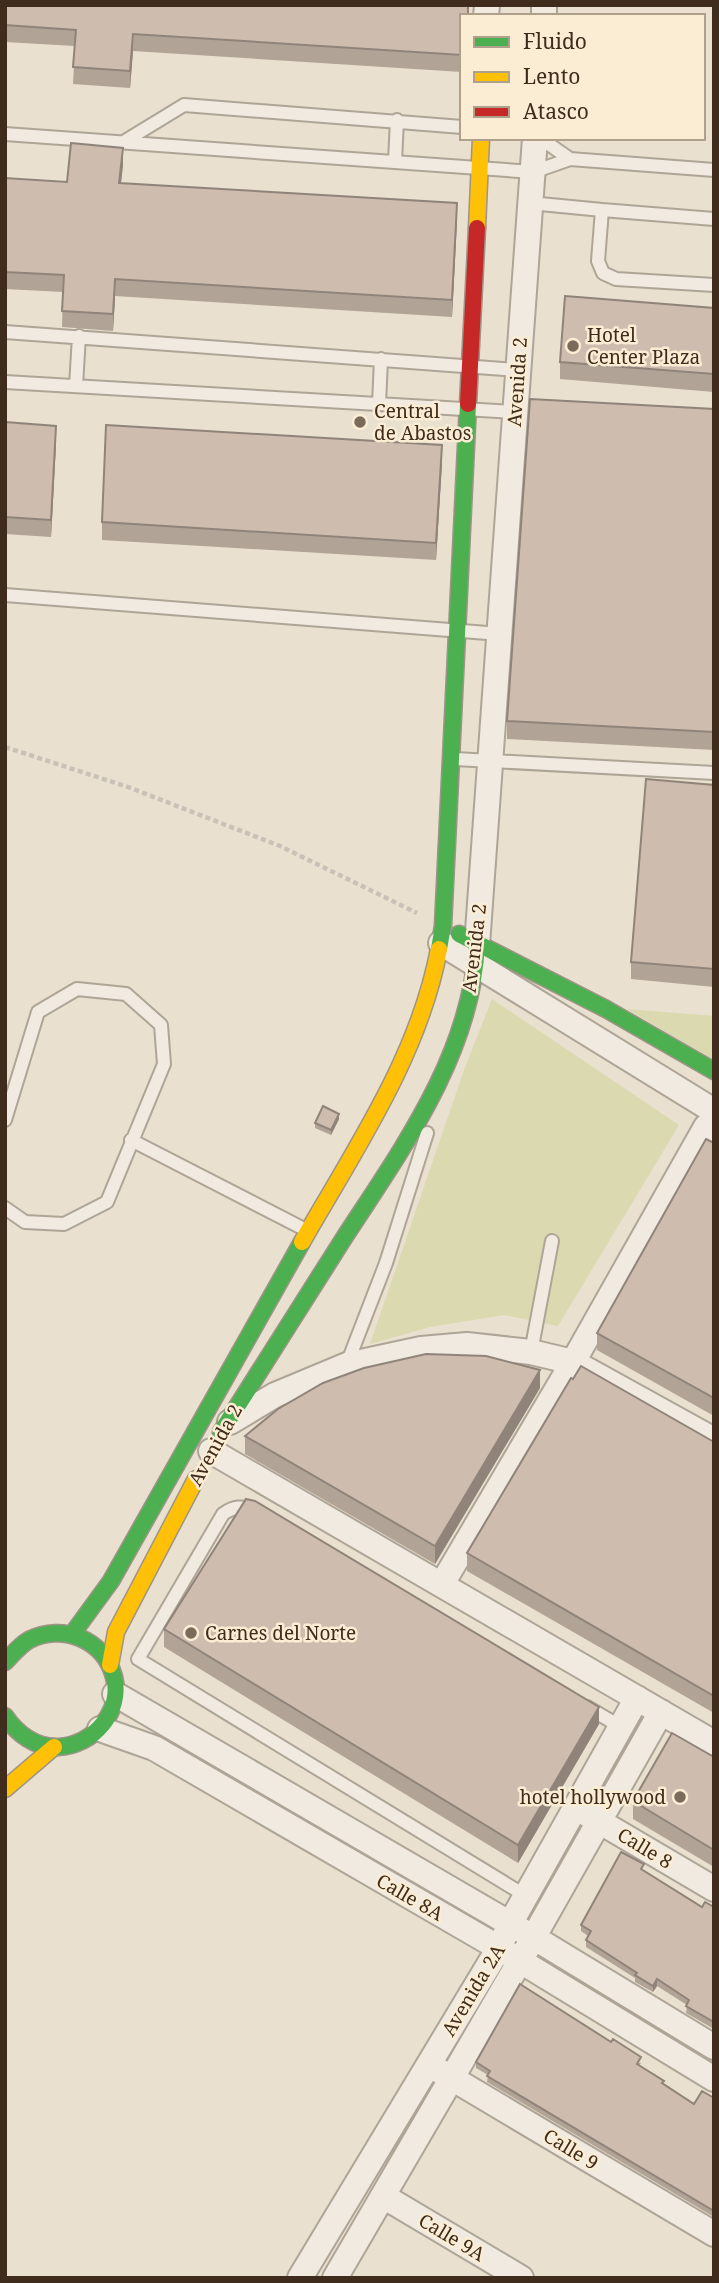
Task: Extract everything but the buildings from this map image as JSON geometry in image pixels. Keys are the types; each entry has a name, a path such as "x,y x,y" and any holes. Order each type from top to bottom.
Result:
{"street":[{"name":"Avenida 2","path":"73,1633 111,1581 408,1053 428,1001 442,934 481,140"},
{"name":"Avenida 2","path":"100,1729 107,1718 122,1673 116,1632 134,1594 224,1426 408,1137 449,1060 465,1014 477,955 530,203 537,140"},
{"path":"442,934 714,1111"},
{"path":"477,955 606,1009 714,1070"},
{"path":"442,1584 573,1362 706,1127 714,1131"},
{"path":"224,1426 275,1395 347,1365 421,1349 467,1345 531,1352 573,1362 714,1440"},
{"path":"211,1451 714,1743"},
{"path":"5,1662 16,1647 33,1636 52,1631 73,1633 88,1640 122,1673"},
{"name":"Calle 8A","path":"122,1673 510,1924 714,2047"},
{"name":"Avenida 2A","path":"300,2278 499,1948 637,1698"},
{"name":"Avenida 2A","path":"335,2278 661,1712"},
{"path":"6,1719 19,1733 35,1743 54,1747 71,1746 86,1740 100,1729"},
{"name":"Calle 8A","path":"100,1729 155,1748 499,1948 714,2080"},
{"path":"5,1788 54,1747"},
{"name":"Calle 8","path":"576,1808 714,1889"},
{"name":"Calle 9","path":"429,2064 714,2234"},
{"name":"Calle 9A","path":"383,2196 521,2278"}],"lane":[{"path":"124,142 184,105 460,127"},
{"path":"395,161 397,120"},
{"path":"5,134 533,172 570,159 714,170"},
{"path":"540,140 570,159"},
{"path":"530,203 714,219"},
{"path":"602,210 598,261 603,273 616,279 714,285"},
{"path":"5,332 519,370"},
{"path":"76,386 79,336"},
{"path":"379,404 381,359"},
{"path":"5,382 515,412"},
{"path":"5,595 500,634"},
{"path":"451,759 714,773"},
{"path":"5,1121 38,1012 77,989 126,994 161,1025 163,1064 107,1202 64,1224 25,1222 5,1208"},
{"path":"347,1365 386,1263 449,1060"},
{"path":"131,1140 308,1231"},
{"path":"531,1352 552,1241"},
{"path":"270,1517 245,1507 233,1507 223,1514 122,1673 526,1896"},
{"path":"574,1699 621,1727"}],"path":[{"path":"5,747 128,787 280,846 442,934"}],"shaded area":[{"path":"492,999 679,1125 558,1326 504,1315 430,1327 370,1344 464,1070"},
{"path":"627,1009 714,1016 714,1060"}],"traffic: fast":[{"path":"439,949 443,926 468,404"},
{"path":"459,934 606,1009 714,1071"},
{"path":"221,1432 410,1135 430,1099 448,1063 462,1025 472,986 477,945"},
{"path":"73,1633 111,1581 302,1242"},
{"path":"5,1662 29,1640 42,1635 68,1634 91,1644 101,1653 109,1664 116,1690 114,1702 103,1724 83,1740 71,1745 50,1747 35,1742 15,1729 5,1716"}],"traffic: slow":[{"path":"477,228 481,140"},
{"path":"302,1242 363,1137 401,1064 430,988 439,949"},
{"path":"110,1665 116,1632 196,1479"},
{"path":"5,1789 54,1747"}],"traffic: jam":[{"path":"468,404 477,228"}],"place":[{"name":"Hotel Center Plaza","path":"573,346"},
{"name":"Central de Abastos","path":"360,422"},
{"name":"Carnes del Norte","path":"191,1633"},
{"name":"hotel hollywood","path":"680,1797"}]}
